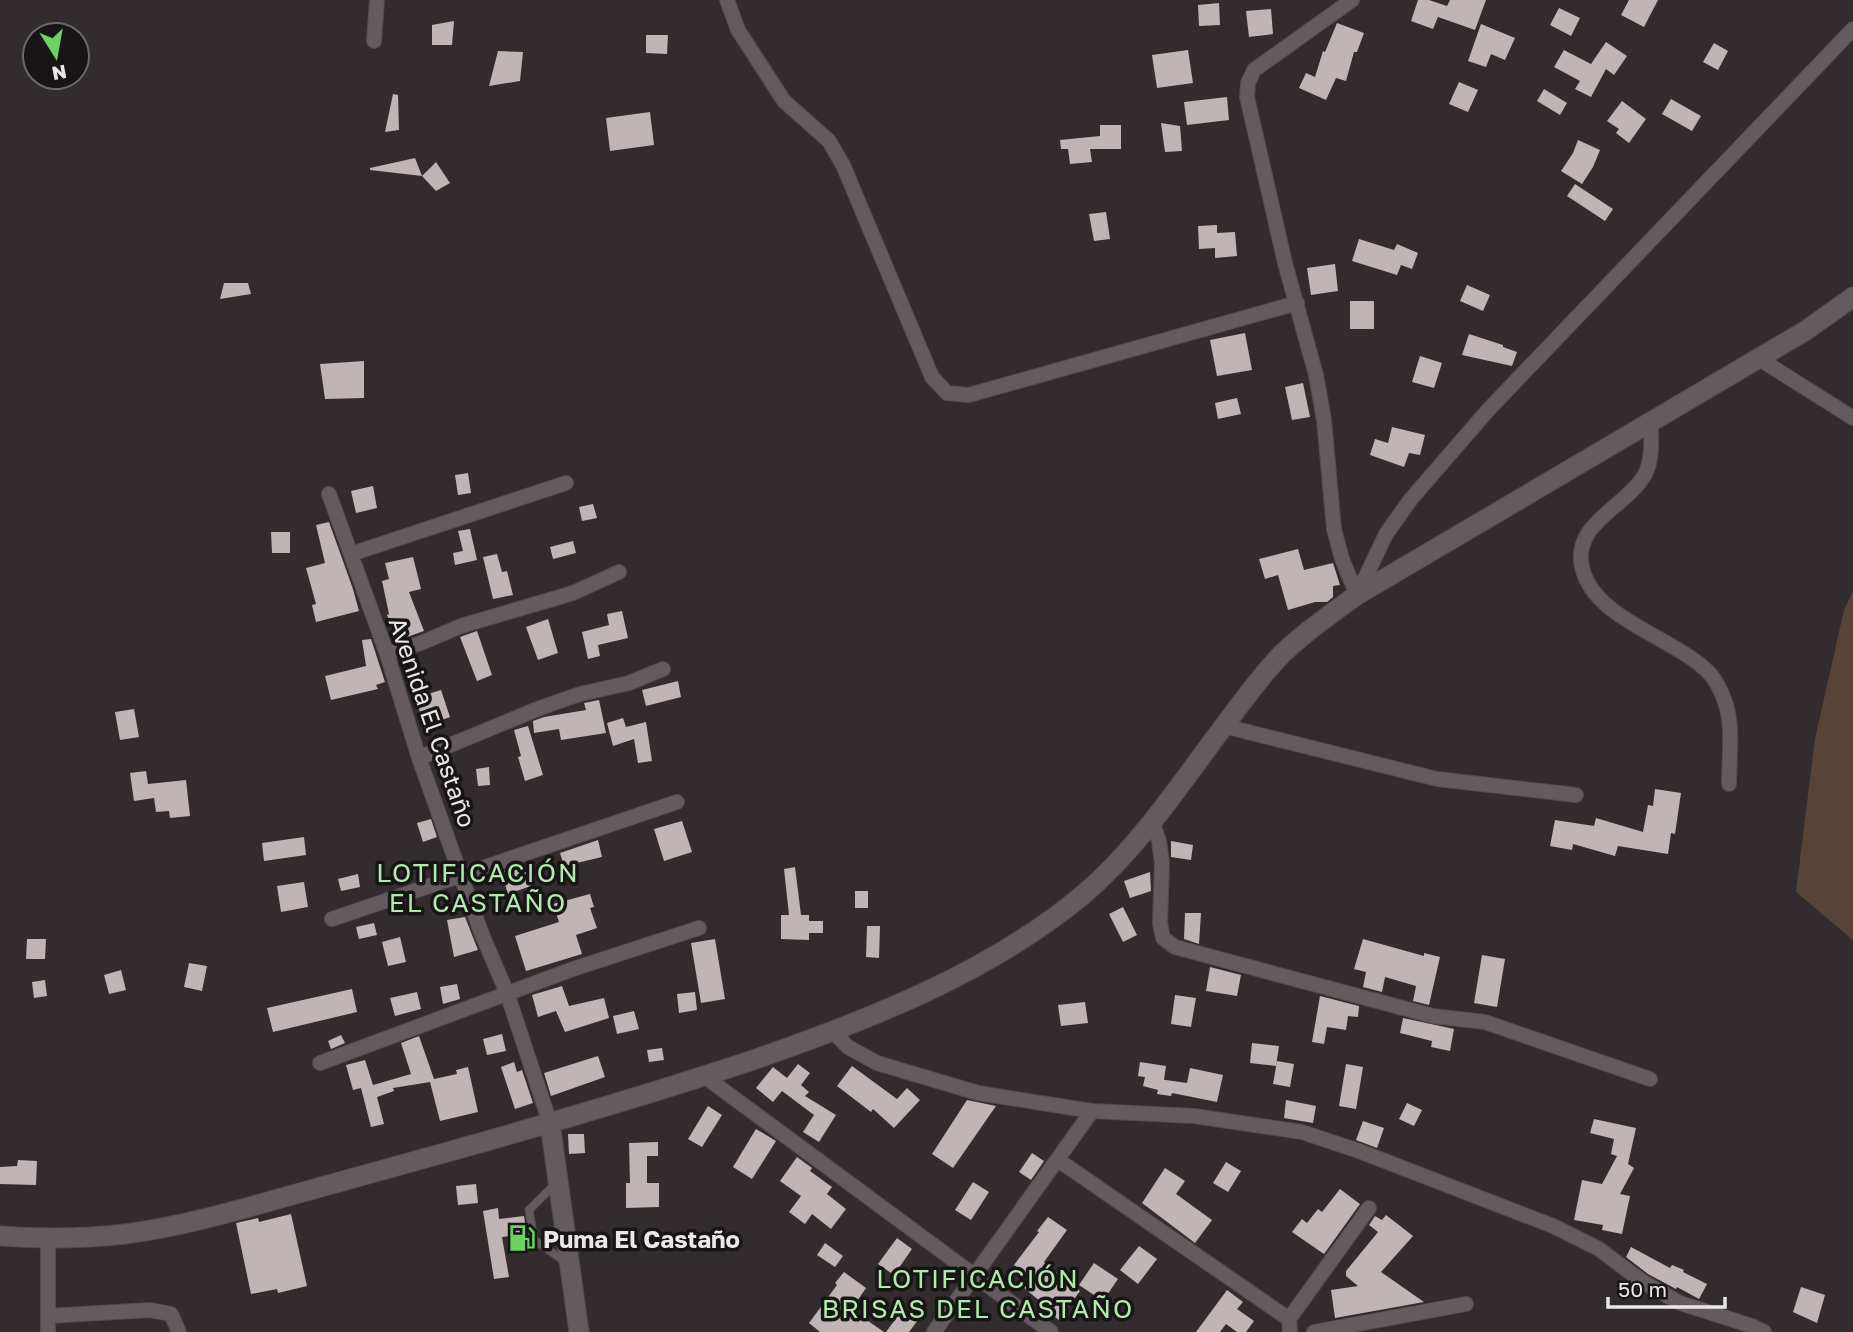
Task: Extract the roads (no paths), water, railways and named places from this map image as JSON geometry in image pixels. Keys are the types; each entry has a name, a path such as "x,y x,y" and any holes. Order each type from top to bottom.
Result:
{"street":[{"path":"374,41 377,0"},
{"path":"727,0 738,30 784,101 829,141 843,164 932,377 947,393 969,395 1297,303"},
{"path":"1352,0 1254,70 1248,83 1247,97 1285,263 1316,374 1324,420 1334,529 1342,559 1357,594"},
{"path":"1357,594 1386,534 1411,499 1489,409 1853,29"},
{"path":"0,1236 48,1239 125,1234 231,1212 550,1123 704,1076 833,1032 939,984 1002,951 1051,920 1087,891 1152,821 1252,689 1282,654 1317,624 1357,594 1758,358 1837,310 1853,297"},
{"path":"1758,358 1853,418"},
{"path":"1651,421 1651,452 1645,474 1629,493 1591,527 1581,548 1582,568 1592,591 1612,610 1684,653 1712,676 1724,700 1729,722 1729,784"},
{"path":"351,554 566,483"},
{"name":"Avenida El Castaño","path":"329,494 387,654 419,758 481,932 507,993 550,1123"},
{"path":"387,654 461,626 573,593 618,572"},
{"path":"419,758 540,708 580,694 629,683 663,669"},
{"path":"1224,726 1437,779 1576,795"},
{"path":"332,919 677,802"},
{"path":"1152,821 1162,863 1160,923 1163,938 1175,947 1433,1016 1485,1022 1650,1079"},
{"path":"320,1063 573,968 699,929"},
{"path":"833,1032 848,1047 877,1063 978,1093 1092,1111 1194,1116 1302,1132 1553,1226 1599,1249 1643,1282 1680,1303 1764,1332"},
{"path":"704,1076 1051,1332"},
{"path":"934,1332 1092,1111"},
{"path":"550,1123 579,1332"},
{"path":"1058,1160 1289,1325 1369,1208"},
{"path":"48,1239 48,1332"},
{"path":"1314,1332 1466,1304"},
{"path":"48,1316 150,1310 171,1314 179,1332"}],"lane":[{"path":"558,1181 529,1210 534,1240 571,1265"}],"place":[{"name":"Puma El Castaño","path":"522,1238"}],"district":[{"name":"LOTIFICACIÓN EL CASTAÑO","path":"478,886"},
{"name":"LOTIFICACIÓN BRISAS DEL CASTAÑO","path":"978,1293"}]}
